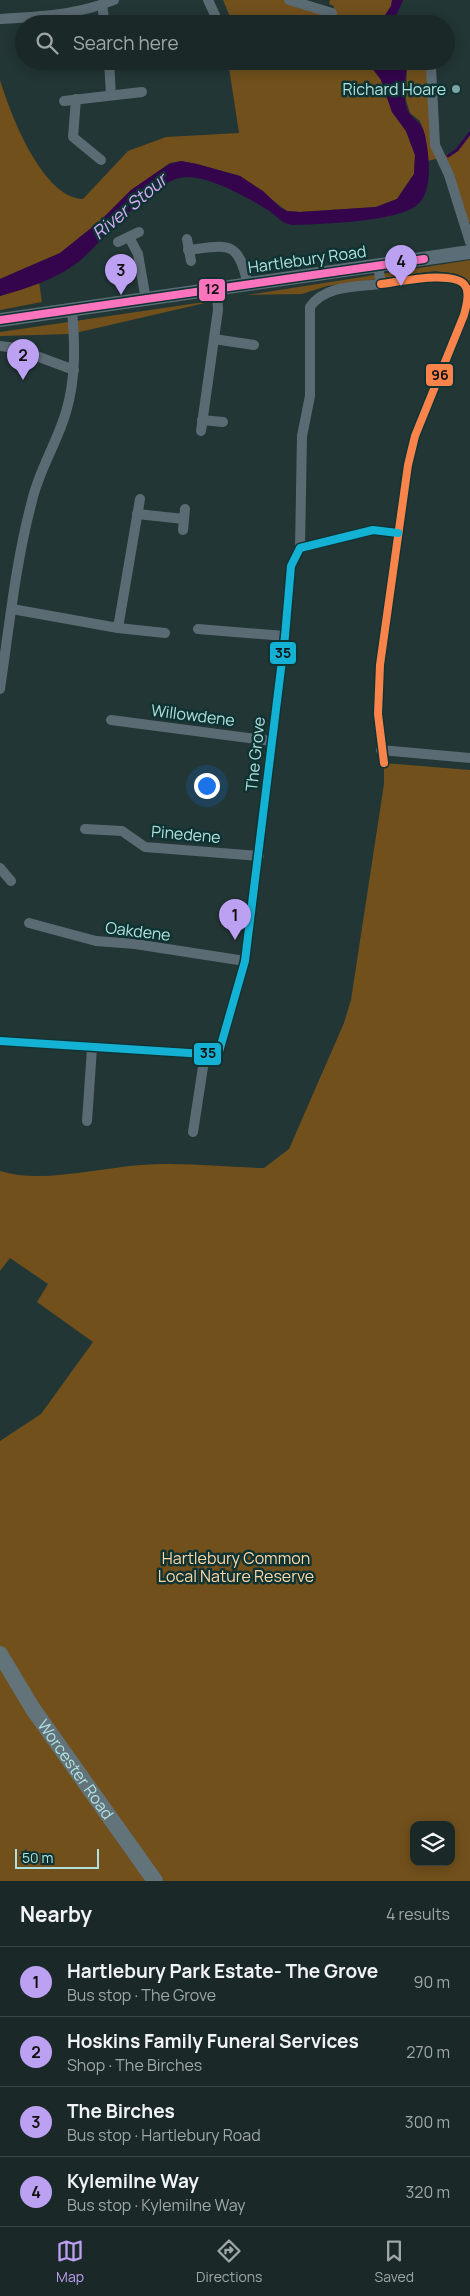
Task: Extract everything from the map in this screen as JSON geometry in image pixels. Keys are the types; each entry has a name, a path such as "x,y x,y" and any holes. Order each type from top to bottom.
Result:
{"main road":[{"name":"Hartlebury Road","path":"0,320 470,252"},
{"name":"Worcester Road","path":"0,1654 33,1709 155,1881"}],"street":[{"path":"51,15 102,5 114,0"},
{"path":"208,0 215,15"},
{"path":"289,0 332,13"},
{"path":"102,5 104,15"},
{"path":"0,19 15,18"},
{"path":"110,70 111,95"},
{"path":"432,70 435,145 448,175 470,242"},
{"path":"64,101 142,92"},
{"path":"76,100 73,137 101,160"},
{"path":"118,242 134,235 146,300"},
{"path":"187,239 190,255 222,246 230,248 239,256 248,285"},
{"path":"378,266 382,284"},
{"name":"The Grove","path":"206,1054 219,1052 245,961 292,566 300,548 302,436 310,396 310,307 316,298 332,290 446,277 462,283 467,288 468,297 464,315 415,436 408,465 380,665 378,714 384,763"},
{"path":"217,290 218,310 202,425 223,422"},
{"path":"0,689 31,502 40,472 66,414 74,370 72,310"},
{"path":"214,339 254,345"},
{"path":"0,346 15,348 74,370"},
{"path":"118,628 140,499"},
{"path":"137,514 184,519"},
{"path":"300,548 373,530 398,533"},
{"path":"12,608 118,628 165,633"},
{"path":"198,629 285,636"},
{"name":"Willowdene","path":"111,720 271,741"},
{"path":"381,750 470,758"},
{"name":"Pinedene","path":"85,829 122,830 145,847 259,856"},
{"path":"0,868 11,881"},
{"name":"Oakdene","path":"29,924 96,941 135,944 245,961"},
{"path":"0,1041 206,1054 193,1132"},
{"path":"87,1121 92,1048"}],"green space":[{"path":"223,0 291,0 332,13 334,6 329,4 330,0 392,0 391,7 385,15 229,15"},
{"path":"229,70 374,70 381,80 392,112 406,131 415,155 414,174 397,199 376,207 300,212 287,211 240,176 181,161 170,163 131,190 100,221 60,253 0,279 0,80 20,132 41,170 54,185 68,195 83,199 128,151 166,137 239,133"},
{"path":"407,70 430,70 440,157 454,151 470,133 470,223 461,212 440,158 427,161 424,133 420,121 410,113 406,100"},
{"path":"470,260 470,285 457,274 435,271 327,286 302,294 247,295"},
{"path":"39,282 42,302 0,310 0,296"},
{"path":"218,300 71,334 0,336 0,332"},
{"name":"Hartlebury Common Local Nature Reserve","path":"384,763 470,770 470,1881 0,1881 0,1441 41,1414 93,1342 37,1302 48,1284 10,1258 0,1271 0,1171 16,1175 51,1176 156,1164 264,1168 289,1149 344,1023 351,1000 384,784"}],"water":[{"path":"392,0 403,0 397,15 385,15 391,6"},
{"name":"River Stour","path":"374,70 406,70 405,102 410,114 421,125 427,143 429,172 426,191 417,205 407,211 376,219 293,225 229,189 206,180 187,177 173,180 144,199 69,269 40,283 0,296 0,279 60,253 100,221 131,190 169,164 181,161 240,176 263,191 281,208 287,211 300,212 376,207 397,199 414,174 415,155 406,131 392,112 381,80"}],"waterway":[{"path":"448,156 457,150 470,133"}],"transit line":[{"name":"12","path":"0,320 424,259"},
{"name":"96","path":"381,284 413,279 451,279 461,282 466,287 468,294 464,315 415,436 408,465 380,665 378,714 384,763"},
{"name":"35","path":"0,1041 205,1054 219,1052 245,961 285,636 291,566 300,548 373,530 398,533"}],"place":[{"name":"Richard Hoare","path":"456,89"},
{"name":"Kylemilne Way","path":"401,286"},
{"name":"The Birches","path":"121,295"},
{"name":"Hoskins Family Funeral Services","path":"23,380"},
{"name":"Hartlebury Park Estate- The Grove","path":"235,940"}]}
